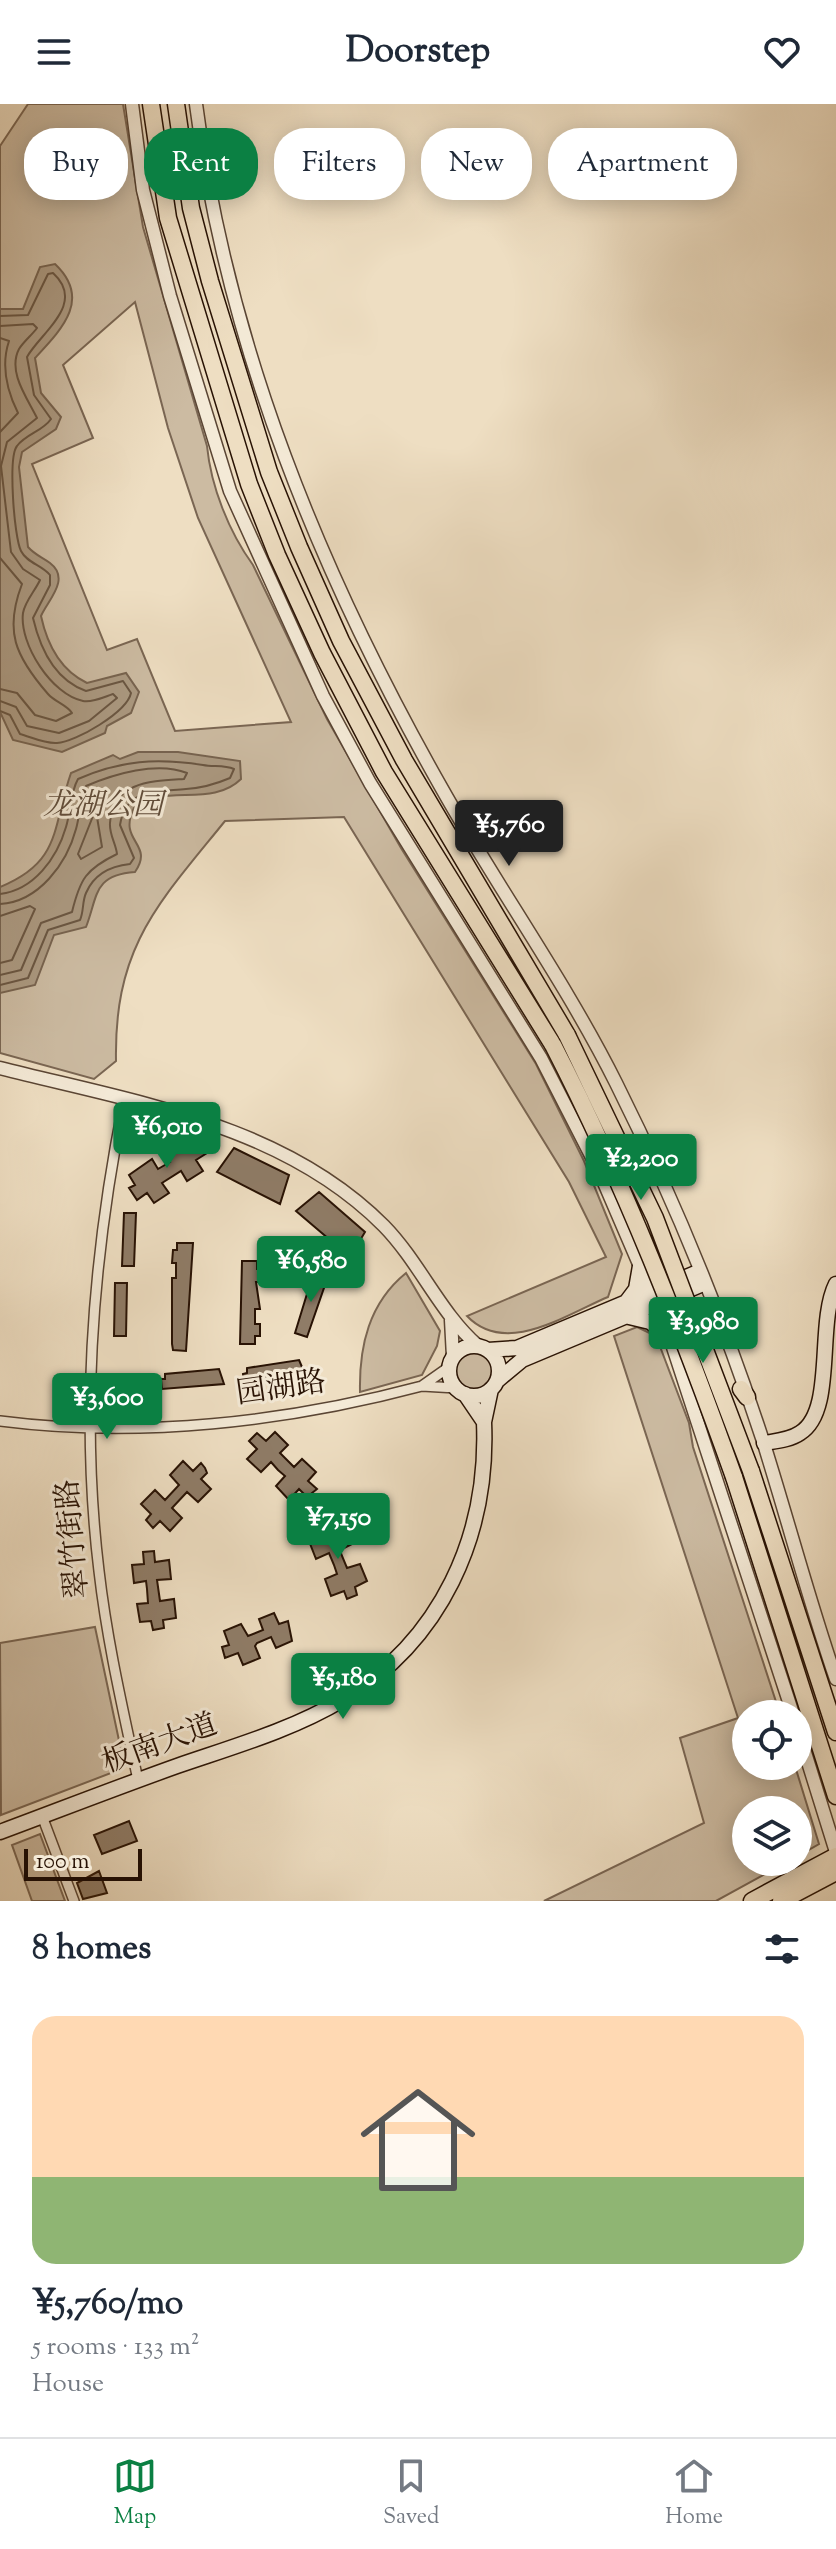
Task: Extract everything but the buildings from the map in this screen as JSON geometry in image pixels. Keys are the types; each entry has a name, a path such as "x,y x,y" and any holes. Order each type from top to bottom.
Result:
{"highway":[{"path":"144,104 151,128"},
{"path":"151,104 154,128"},
{"path":"176,104 180,128"},
{"path":"165,200 249,484 322,653 384,772 553,1045 600,1136 639,1226 684,1336 734,1477 814,1737 836,1796"},
{"path":"190,200 210,281 269,472 341,641 404,760 567,1035 655,1218 751,1471 836,1732"},
{"path":"752,1901 836,1854"},
{"path":"781,1901 836,1872"}],"main road":[{"path":"460,1391 476,1396 495,1385 522,1360 625,1310 636,1289 640,1266"},
{"path":"484,1422 460,1391 451,1362 467,1347 517,1348 625,1310 701,1278"},
{"path":"764,1443 802,1433 813,1419 826,1369 826,1306 836,1284"},
{"path":"625,1310 650,1322 671,1338"},
{"path":"483,1348 498,1363 495,1385"},
{"name":"板南大道","path":"0,1832 232,1746 339,1702 363,1687 405,1649 437,1610 464,1559 483,1488 484,1422 495,1385"}],"street":[{"path":"132,104 143,190 170,296 230,491 311,673 370,783 541,1058 603,1178 617,1188 634,1186 646,1175 647,1149"},
{"path":"182,128 183,104"},
{"path":"196,104 210,204 224,261 286,465 358,633 486,865 614,1080 647,1149 701,1278 764,1443 836,1679"},
{"path":"404,760 486,865"},
{"path":"384,772 424,871"},
{"path":"0,1068 247,1136 307,1165 383,1226 425,1275 450,1317 483,1348"},
{"name":"翠竹街路","path":"124,1101 102,1223 92,1344 90,1428 98,1570 138,1780"},
{"path":"599,1171 671,1338 789,1700"},
{"path":"422,1386 451,1362 450,1317"},
{"path":"696,1413 698,1395 710,1382 727,1380 744,1393"},
{"path":"422,1386 460,1391"},
{"name":"园湖路","path":"0,1421 90,1428 217,1423 324,1408 422,1386"},
{"path":"819,1629 826,1702"},
{"path":"785,1685 814,1737"},
{"path":"812,1776 836,1854"},
{"path":"42,1816 74,1901"}],"green space":[{"name":"龙湖公园","path":"28,104 123,104 127,128 24,128 24,200 128,200 128,135 143,227 222,508 327,719 401,848 536,1064 584,1161 622,1254 608,1297 556,1321 518,1332 500,1333 483,1328 467,1316 606,1257 569,1182 344,817 225,821 179,877 145,929 132,956 123,987 117,1021 116,1061 94,1079 0,1053 0,146","holes":["135,302 168,428 198,518 291,722 175,731 137,639 107,650 32,464 93,438 63,365"]},
{"path":"406,1273 440,1331 437,1346 422,1375 360,1392 364,1342 369,1326 383,1298"},
{"path":"637,1327 656,1336 689,1423 693,1447 775,1700 732,1700 614,1336"},
{"path":"474,1353 487,1358 492,1371 487,1384 474,1389 461,1384 456,1371 461,1358"},
{"path":"95,1627 121,1750 111,1773 1,1815 0,1643"},
{"path":"732,1720 732,1780 799,1780 804,1796 732,1796 732,1876 762,1876 716,1901 544,1901 704,1823 680,1738"},
{"path":"812,1821 819,1844 812,1848"},
{"path":"40,1834 65,1901 32,1901 12,1845"}],"water":[{"path":"55,264 66,277 72,301 63,325 35,358 41,393 61,417 56,429 22,452 19,467 28,547 50,563 58,576 56,590 41,616 56,655 78,678 87,683 126,673 139,692 131,713 107,726 105,733 62,752 13,740 0,712 0,309 23,309 40,267"},
{"path":"138,752 178,752 240,761 241,779 229,788 216,792 159,797 134,808 130,828 141,855 135,872 121,874 104,883 86,927 54,935 35,985 0,993 0,887 35,866 45,854 57,826 71,773 113,755 120,759"}]}
